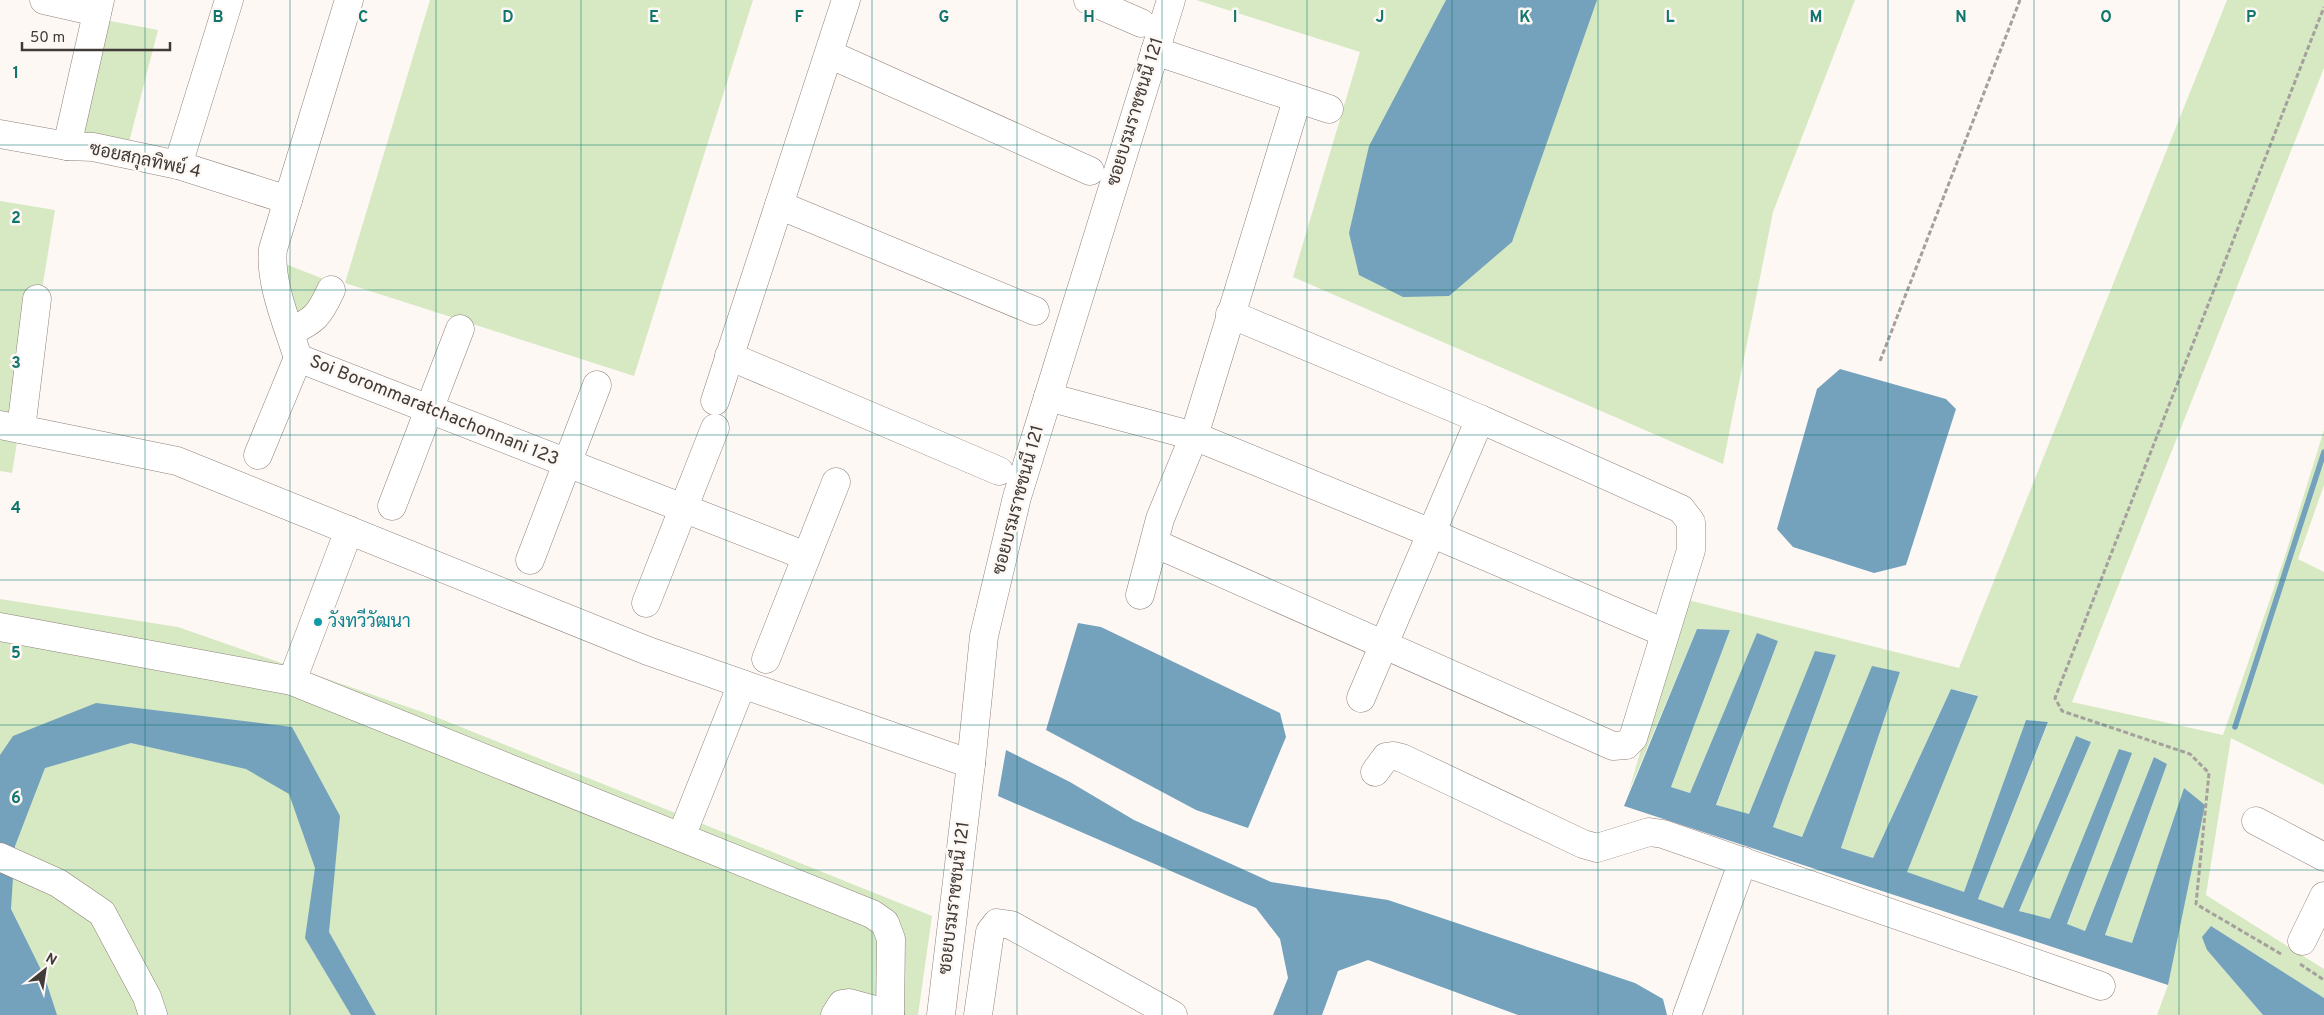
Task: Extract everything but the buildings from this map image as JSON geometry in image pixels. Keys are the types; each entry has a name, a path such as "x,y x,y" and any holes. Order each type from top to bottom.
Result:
{"street":[{"path":"44,0 99,6 67,146"},
{"path":"178,165 229,0"},
{"name":"Soi Borommaratchachonnani 123","path":"350,0 272,249 271,262 298,358 806,556"},
{"path":"715,400 846,0"},
{"path":"1088,0 1141,22"},
{"name":"ซอยบรมราชชนนี 121","path":"941,1015 972,764 984,636 1017,497 1172,0"},
{"path":"1155,51 1297,100 1329,109"},
{"path":"829,54 1090,171"},
{"path":"1140,594 1160,519 1194,436 1297,100"},
{"name":"ซอยสกุลทิพย์ 4","path":"0,134 67,146 93,147 178,165 288,200"},
{"path":"779,205 1035,311"},
{"path":"290,332 313,321 320,314 331,290"},
{"path":"37,299 11,427 177,461 648,651 972,764"},
{"path":"1154,544 1386,644 1613,746 1626,745 1633,738 1691,550 1691,522 1682,509 1480,419 1230,314"},
{"path":"392,506 460,329"},
{"path":"730,356 999,471"},
{"path":"258,455 298,358"},
{"path":"530,560 597,385"},
{"path":"1048,398 1194,436 1430,533 1665,633"},
{"path":"1361,698 1386,644 1430,533 1480,419"},
{"path":"646,603 715,428"},
{"path":"766,659 836,482"},
{"path":"292,681 349,530"},
{"path":"0,627 292,681 872,914 885,923 891,939 890,1014 849,1003 842,1004 835,1015"},
{"path":"681,837 742,684"},
{"path":"1375,772 1386,757 1402,758 1583,844 1597,848 1649,832 1663,834 2101,986"},
{"path":"2256,821 2324,857"},
{"path":"8,860 58,883 102,913 147,997 153,1015"},
{"path":"1687,1015 1742,861"},
{"path":"2296,954 2324,896"},
{"path":"978,1015 990,932 997,923 1011,925 1173,1015"}],"path":[{"path":"1880,361 2020,0"},
{"path":"2324,7 2055,698 2062,710 2190,754 2209,773 2196,904 2296,954 2324,980"}],"green space":[{"path":"430,0 753,0 634,376 345,283"},
{"path":"1196,0 1855,0 1773,212 1723,464 1293,277 1360,52"},
{"path":"2227,0 2324,0 2324,68 2072,702 2223,735 2285,556 2324,430 2324,485 2298,559 2324,572 2324,785 2231,738 2206,895 2324,969 2324,998 2211,926 2207,950 2263,1015 2157,1015 2168,985 2184,788 2132,944 2105,935 2167,764 2154,757 2085,931 2067,925 2131,754 2120,749 2050,920 2019,911 2091,742 2076,736 2003,908 1978,899 2048,723 2026,720 1964,893 1906,872 1977,695 1951,689 1873,858 1841,848 1900,672 1872,667 1802,837 1773,827 1836,655 1815,652 1749,814 1716,806 1778,641 1757,634 1690,793 1671,787 1730,630 1697,629 1629,791 1684,599 1959,668"},
{"path":"105,20 158,30 127,150 76,141"},
{"path":"0,201 55,210 12,473 0,471"},
{"path":"283,263 326,280 298,323"},
{"path":"0,599 178,627 431,715 932,916 918,1015 0,1015"}],"water":[{"path":"1446,0 1597,0 1512,242 1449,296 1403,297 1359,275 1349,233 1369,146"},
{"path":"1840,369 1946,399 1956,409 1906,565 1874,573 1793,547 1777,529 1817,389"},
{"path":"1078,623 1101,627 1280,713 1286,737 1248,828 1196,810 1046,730"},
{"path":"1697,629 1730,630 1671,787 1690,793 1757,633 1778,641 1716,805 1749,814 1815,651 1836,655 1773,827 1802,837 1872,666 1900,672 1841,848 1873,858 1951,689 1978,696 1907,872 1964,892 2026,720 2048,722 1978,899 2003,908 2076,736 2091,742 2019,911 2050,919 2119,749 2132,753 2067,924 2085,931 2154,757 2167,764 2105,935 2132,943 2184,788 2205,805 2168,985 1624,806"},
{"path":"96,703 292,727 340,816 329,932 376,1015 351,1015 305,938 315,868 289,794 246,769 131,743 45,768 15,846 11,909 45,978 57,1015 0,1015 0,755 13,736"},
{"path":"1006,750 1070,782 1134,820 1271,882 1388,900 1635,983 1663,999 1667,1015 1518,1015 1368,960 1338,971 1322,1015 1273,1015 1288,978 1280,939 1256,908 998,796"},
{"path":"2211,926 2324,998 2324,1015 2263,1015 2207,950 2202,937"}],"waterway":[{"path":"2235,727 2324,452"}],"place":[{"name":"วังทวีวัฒนา","path":"318,622"}]}
